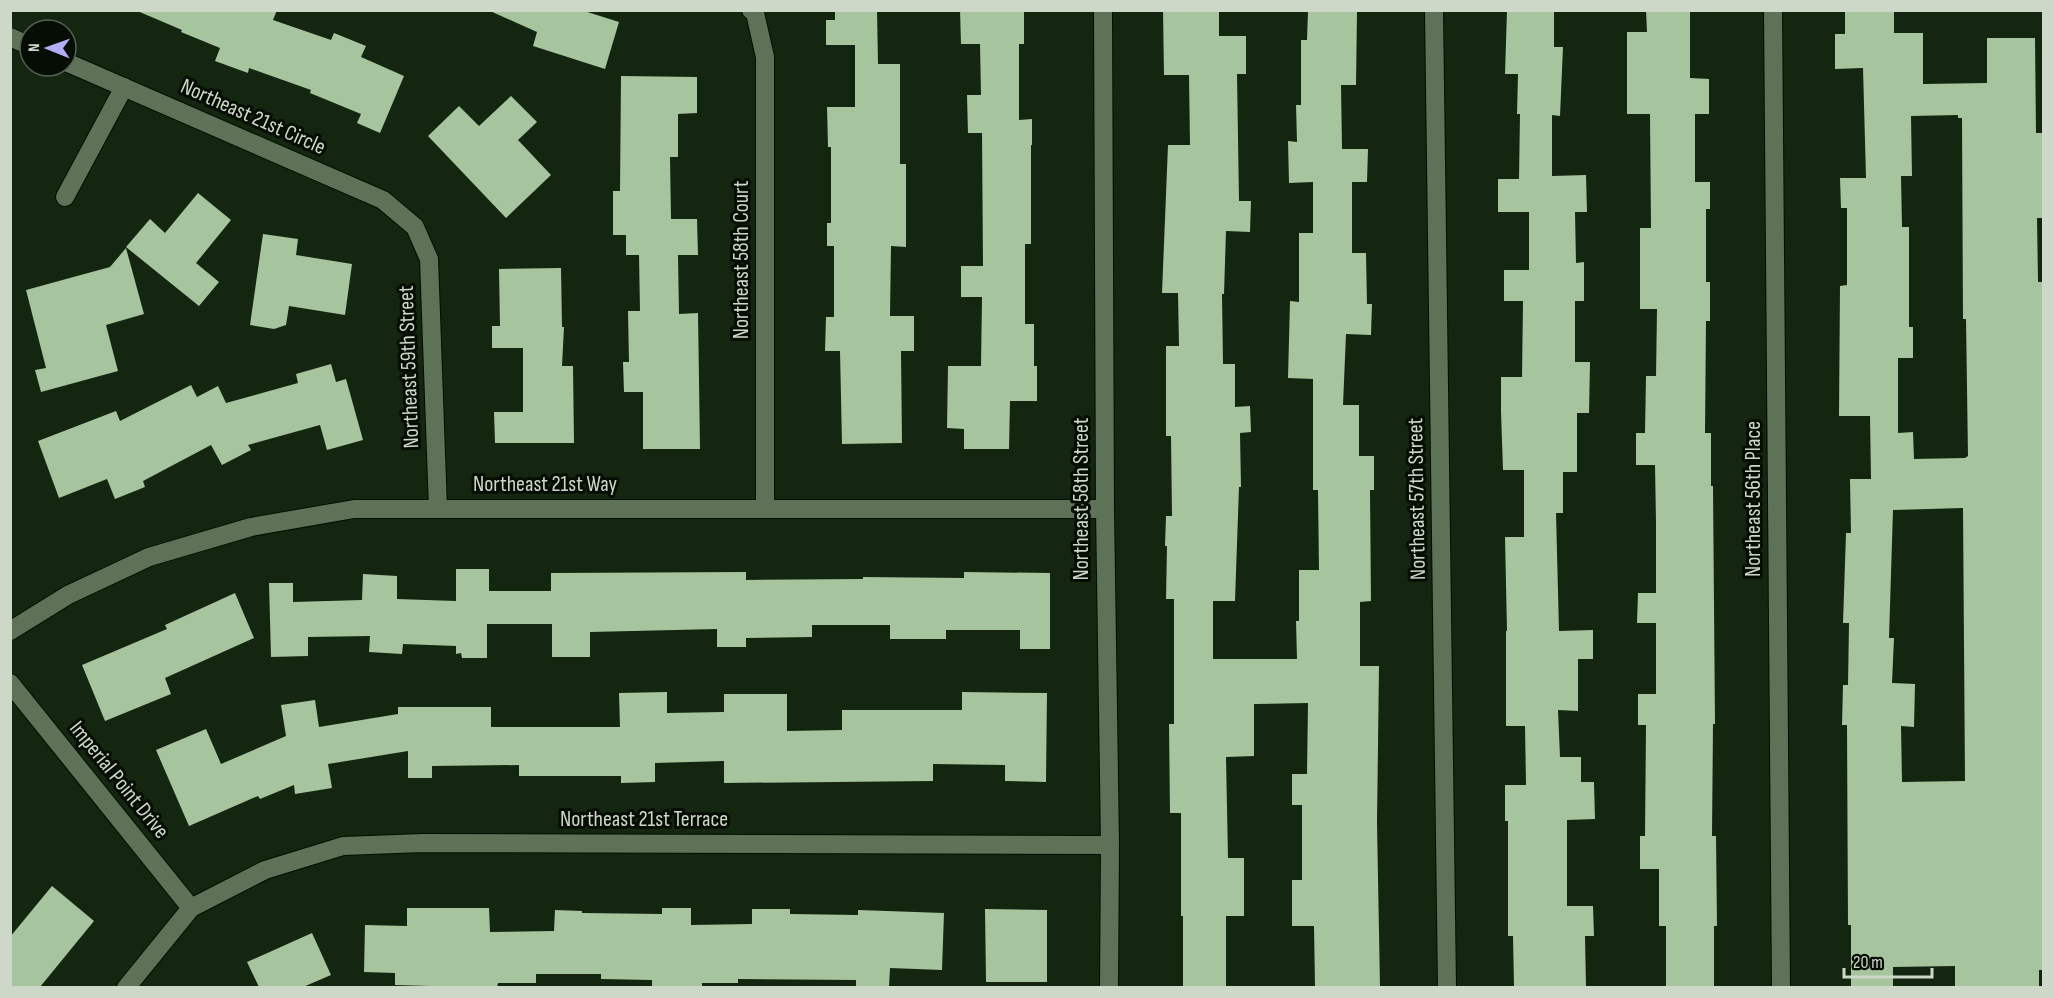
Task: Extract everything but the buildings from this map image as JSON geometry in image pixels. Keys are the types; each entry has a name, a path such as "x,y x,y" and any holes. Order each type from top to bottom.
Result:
{"street":[{"name":"Northeast 58th Street","path":"1103,10 1105,509 1110,845 1109,987"},
{"name":"Northeast 57th Street","path":"1434,10 1447,987"},
{"name":"Northeast 56th Place","path":"1773,10 1781,987"},
{"name":"Northeast 58th Court","path":"753,12 765,57 765,508"},
{"name":"Northeast 21st Circle","path":"78,67 383,200 415,227"},
{"path":"65,197 124,87"},
{"name":"Northeast 59th Street","path":"415,227 429,259 438,509"},
{"name":"Northeast 21st Way","path":"10,631 68,595 149,557 251,527 354,508 1105,509"},
{"name":"Imperial Point Drive","path":"10,683 191,908"},
{"name":"Northeast 21st Terrace","path":"191,908 266,870 343,846 423,843 1110,845"},
{"path":"126,987 191,908"}]}
